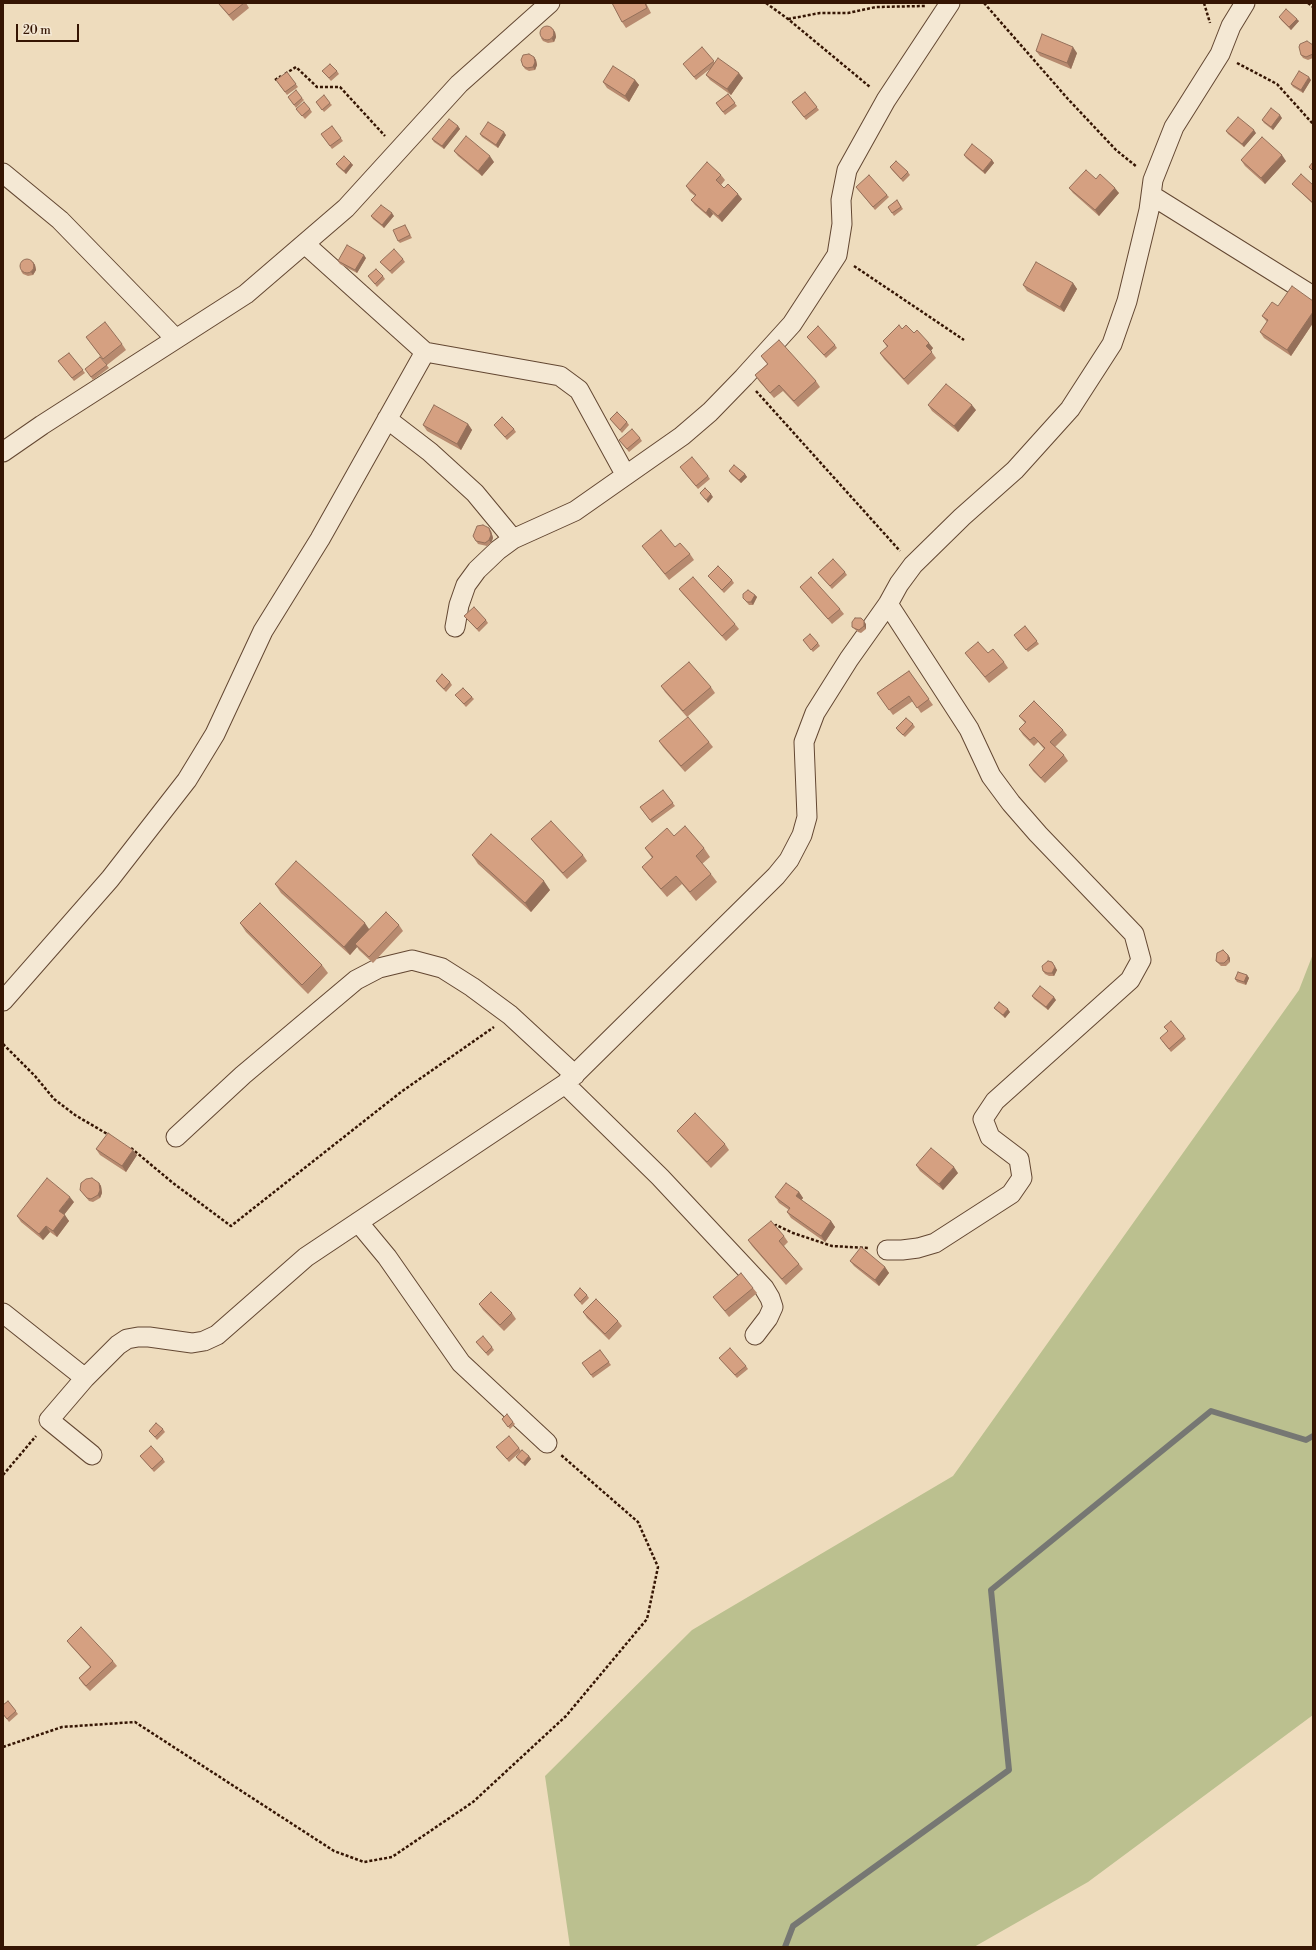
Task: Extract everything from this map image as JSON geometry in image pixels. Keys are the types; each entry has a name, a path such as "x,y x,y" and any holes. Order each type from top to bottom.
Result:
{"street":[{"path":"3,452 42,425 246,294 306,245 346,208 459,84 550,3"},
{"path":"92,1455 49,1420 85,1378 118,1346 127,1339 149,1337 192,1343 204,1342 217,1335 306,1257 570,1079 776,876 789,860 802,835 807,817 804,742 815,713 849,659 888,604 898,584 913,565 962,517 1015,470 1070,409 1112,344 1127,301 1139,254 1152,188 1174,127 1220,54 1231,26 1245,3"},
{"path":"455,627 459,605 466,585 477,570 498,550 513,539 575,510 682,436 710,412 792,324 837,255 842,224 841,200 846,170 886,100 949,4"},
{"path":"3,173 60,220 176,339"},
{"path":"1152,188 1313,296"},
{"path":"306,245 425,352 560,376 579,390 625,474"},
{"path":"3,1001 110,878 187,780 215,734 263,631 320,539 425,352"},
{"path":"387,419 430,452 475,493 513,539"},
{"path":"887,1250 918,1248 935,1243 1010,1194 1022,1178 1019,1159 990,1137 983,1119 995,1101 1130,980 1141,960 1134,934 1038,834 991,776 969,729 888,604"},
{"path":"176,1137 243,1075 356,980 378,968 412,960 442,968 472,986 510,1015 764,1288 773,1307 768,1318 756,1335"},
{"path":"358,1222 387,1257 461,1363 547,1443"},
{"path":"3,1313 85,1378"}],"path":[{"path":"766,3 788,19 886,100"},
{"path":"984,3 1068,99 1152,188"},
{"path":"1308,3 1313,7"},
{"path":"788,19 820,14 848,13 876,7 949,4"},
{"path":"1220,54 1277,84 1313,124"},
{"path":"275,80 296,67 317,87 340,87 398,151"},
{"path":"837,255 964,340"},
{"path":"744,377 913,565"},
{"path":"126,1145 137,1152 173,1183 232,1226 401,1092 510,1015"},
{"path":"3,1044 35,1076 54,1099 75,1115 115,1138"},
{"path":"768,1227 776,1225 793,1233 832,1246 887,1250"},
{"path":"3,1475 49,1420"},
{"path":"3,1747 62,1727 135,1722 334,1851 364,1862 392,1857 472,1802 566,1716 647,1619 658,1567 638,1522 547,1443"}],"green space":[{"path":"1313,954 1313,1715 1088,1882 974,1947 570,1947 545,1776 692,1630 953,1476 1299,990"}],"building":[{"path":"218,3 244,3 229,15"},
{"path":"612,3 645,3 647,8 622,22"},
{"path":"1286,9 1297,19 1289,27 1279,17"},
{"path":"547,26 552,28 554,33 552,38 547,40 542,38 540,33 542,28"},
{"path":"1042,34 1073,47 1067,63 1036,51"},
{"path":"1307,41 1313,45 1313,54 1306,57 1301,55 1299,47 1300,44"},
{"path":"702,47 714,61 694,77 683,64"},
{"path":"529,54 534,57 535,62 533,67 527,68 523,66 521,60 523,55"},
{"path":"718,58 739,73 727,89 706,75"},
{"path":"330,64 337,71 329,78 322,71"},
{"path":"613,66 635,80 625,96 603,82"},
{"path":"1299,71 1309,77 1301,90 1291,84"},
{"path":"287,72 296,84 285,92 276,80"},
{"path":"296,90 302,98 294,105 288,97"},
{"path":"805,92 817,107 804,117 792,102"},
{"path":"728,94 735,103 723,112 716,103"},
{"path":"324,95 330,103 322,110 316,102"},
{"path":"304,102 310,109 302,116 296,109"},
{"path":"1271,108 1280,115 1271,127 1262,120"},
{"path":"1238,117 1254,130 1242,144 1226,131"},
{"path":"449,119 458,126 442,146 432,139"},
{"path":"488,122 504,132 496,145 480,134"},
{"path":"332,126 341,138 330,146 321,134"},
{"path":"466,136 490,156 478,171 454,151"},
{"path":"1262,137 1282,155 1261,178 1241,160"},
{"path":"972,144 992,160 983,171 964,155"},
{"path":"344,156 351,163 344,171 336,164"},
{"path":"896,161 908,172 901,179 890,167"},
{"path":"707,162 721,175 716,180 724,188 728,184 738,194 718,216 709,208 706,213 691,200 696,195 686,186"},
{"path":"1313,162 1313,171 1309,167"},
{"path":"1086,170 1096,179 1100,174 1115,188 1095,210 1069,188"},
{"path":"1301,174 1313,185 1312,202 1292,184"},
{"path":"869,175 887,195 873,207 856,187"},
{"path":"897,200 901,207 892,213 888,207"},
{"path":"381,205 392,213 382,225 371,216"},
{"path":"405,225 410,235 398,241 393,230"},
{"path":"347,245 364,255 355,270 338,261"},
{"path":"394,249 403,259 390,271 380,262"},
{"path":"27,259 32,261 34,266 32,271 27,273 22,271 20,266 22,261"},
{"path":"1036,262 1073,283 1060,307 1023,285"},
{"path":"376,269 383,276 375,284 368,276"},
{"path":"1292,286 1313,301 1313,312 1287,350 1260,332 1268,320 1262,316 1272,302 1278,306"},
{"path":"105,322 122,344 103,359 86,337"},
{"path":"899,325 902,329 906,325 914,333 917,330 929,343 926,346 932,352 904,379 880,353 888,346 883,341"},
{"path":"818,326 835,345 824,355 807,337"},
{"path":"779,340 816,381 794,401 779,385 770,393 755,375 768,364 761,356"},
{"path":"69,353 83,370 72,378 58,361"},
{"path":"100,357 107,365 91,377 85,369"},
{"path":"946,384 972,405 954,426 928,405"},
{"path":"434,405 468,424 457,444 423,425"},
{"path":"617,412 627,422 620,430 610,419"},
{"path":"502,417 514,429 505,437 494,425"},
{"path":"632,429 640,438 627,449 619,440"},
{"path":"692,457 708,476 696,486 680,467"},
{"path":"734,465 745,474 739,480 729,471"},
{"path":"705,488 711,494 706,500 700,493"},
{"path":"483,525 489,528 491,535 489,540 485,543 476,541 473,536 477,526"},
{"path":"661,530 675,547 680,543 690,554 665,574 642,546"},
{"path":"833,559 845,572 830,586 818,573"},
{"path":"718,566 732,580 722,590 708,576"},
{"path":"693,577 735,624 722,636 679,589"},
{"path":"811,577 840,609 828,619 800,587"},
{"path":"748,590 755,595 751,602 747,602 743,598 743,594"},
{"path":"474,607 486,620 477,629 464,616"},
{"path":"855,618 861,618 864,621 864,626 859,630 852,627 852,622"},
{"path":"1025,626 1037,641 1026,650 1014,635"},
{"path":"810,634 818,643 811,650 803,640"},
{"path":"978,642 988,653 993,649 1004,662 985,677 965,653"},
{"path":"689,662 711,687 683,711 661,686"},
{"path":"909,671 929,699 917,708 909,696 889,710 877,693"},
{"path":"442,674 450,682 444,689 436,681"},
{"path":"463,688 472,697 464,704 455,695"},
{"path":"1034,701 1063,730 1050,742 1064,755 1041,778 1029,765 1045,748 1034,737 1030,740 1019,729 1026,722 1019,716"},
{"path":"688,717 709,742 681,766 659,741"},
{"path":"906,718 913,724 903,735 896,728"},
{"path":"663,790 673,803 650,820 640,807"},
{"path":"551,821 583,855 563,873 531,839"},
{"path":"685,826 704,848 696,856 711,874 690,892 676,876 661,889 642,867 653,857 645,848 667,828 674,836"},
{"path":"491,834 544,881 525,903 472,855"},
{"path":"296,861 365,923 344,947 275,884"},
{"path":"260,903 322,965 302,985 240,923"},
{"path":"386,912 399,925 369,957 355,944"},
{"path":"1223,950 1228,955 1228,959 1224,963 1219,963 1216,961 1217,953"},
{"path":"1048,961 1052,962 1055,967 1052,973 1043,971 1042,966"},
{"path":"1238,972 1247,975 1244,982 1235,979"},
{"path":"1040,986 1054,997 1046,1007 1032,996"},
{"path":"999,1002 1008,1009 1003,1015 994,1008"},
{"path":"1171,1021 1184,1036 1169,1049 1160,1038 1168,1031 1164,1027"},
{"path":"695,1113 725,1144 707,1162 677,1131"},
{"path":"108,1133 133,1150 122,1166 96,1149"},
{"path":"931,1148 954,1167 939,1184 916,1165"},
{"path":"47,1178 70,1197 59,1211 65,1215 53,1231 46,1226 39,1234 17,1216"},
{"path":"92,1178 99,1183 100,1190 98,1195 91,1199 87,1198 80,1190 81,1183 86,1179"},
{"path":"786,1183 799,1192 796,1196 831,1221 821,1236 787,1212 790,1208 775,1197"},
{"path":"771,1221 784,1236 779,1241 799,1264 782,1279 748,1240"},
{"path":"861,1247 885,1267 875,1280 850,1261"},
{"path":"741,1273 753,1288 725,1311 713,1297"},
{"path":"580,1288 587,1295 580,1302 574,1295"},
{"path":"491,1292 512,1313 500,1325 479,1304"},
{"path":"596,1299 618,1321 605,1334 583,1312"},
{"path":"483,1336 492,1347 486,1353 476,1342"},
{"path":"730,1348 746,1366 735,1375 719,1358"},
{"path":"600,1350 609,1362 591,1375 582,1363"},
{"path":"507,1414 513,1422 508,1427 502,1419"},
{"path":"156,1423 163,1429 155,1437 149,1431"},
{"path":"509,1436 519,1448 507,1459 496,1447"},
{"path":"151,1446 163,1459 152,1469 140,1456"},
{"path":"522,1450 529,1456 523,1463 516,1457"},
{"path":"81,1627 113,1661 86,1686 79,1678 91,1667 67,1641"},
{"path":"8,1701 16,1711 7,1719 3,1714 3,1705"}],"waterway":[{"path":"785,1947 793,1926 1009,1770 991,1590 1211,1411 1306,1440 1313,1436"}]}
